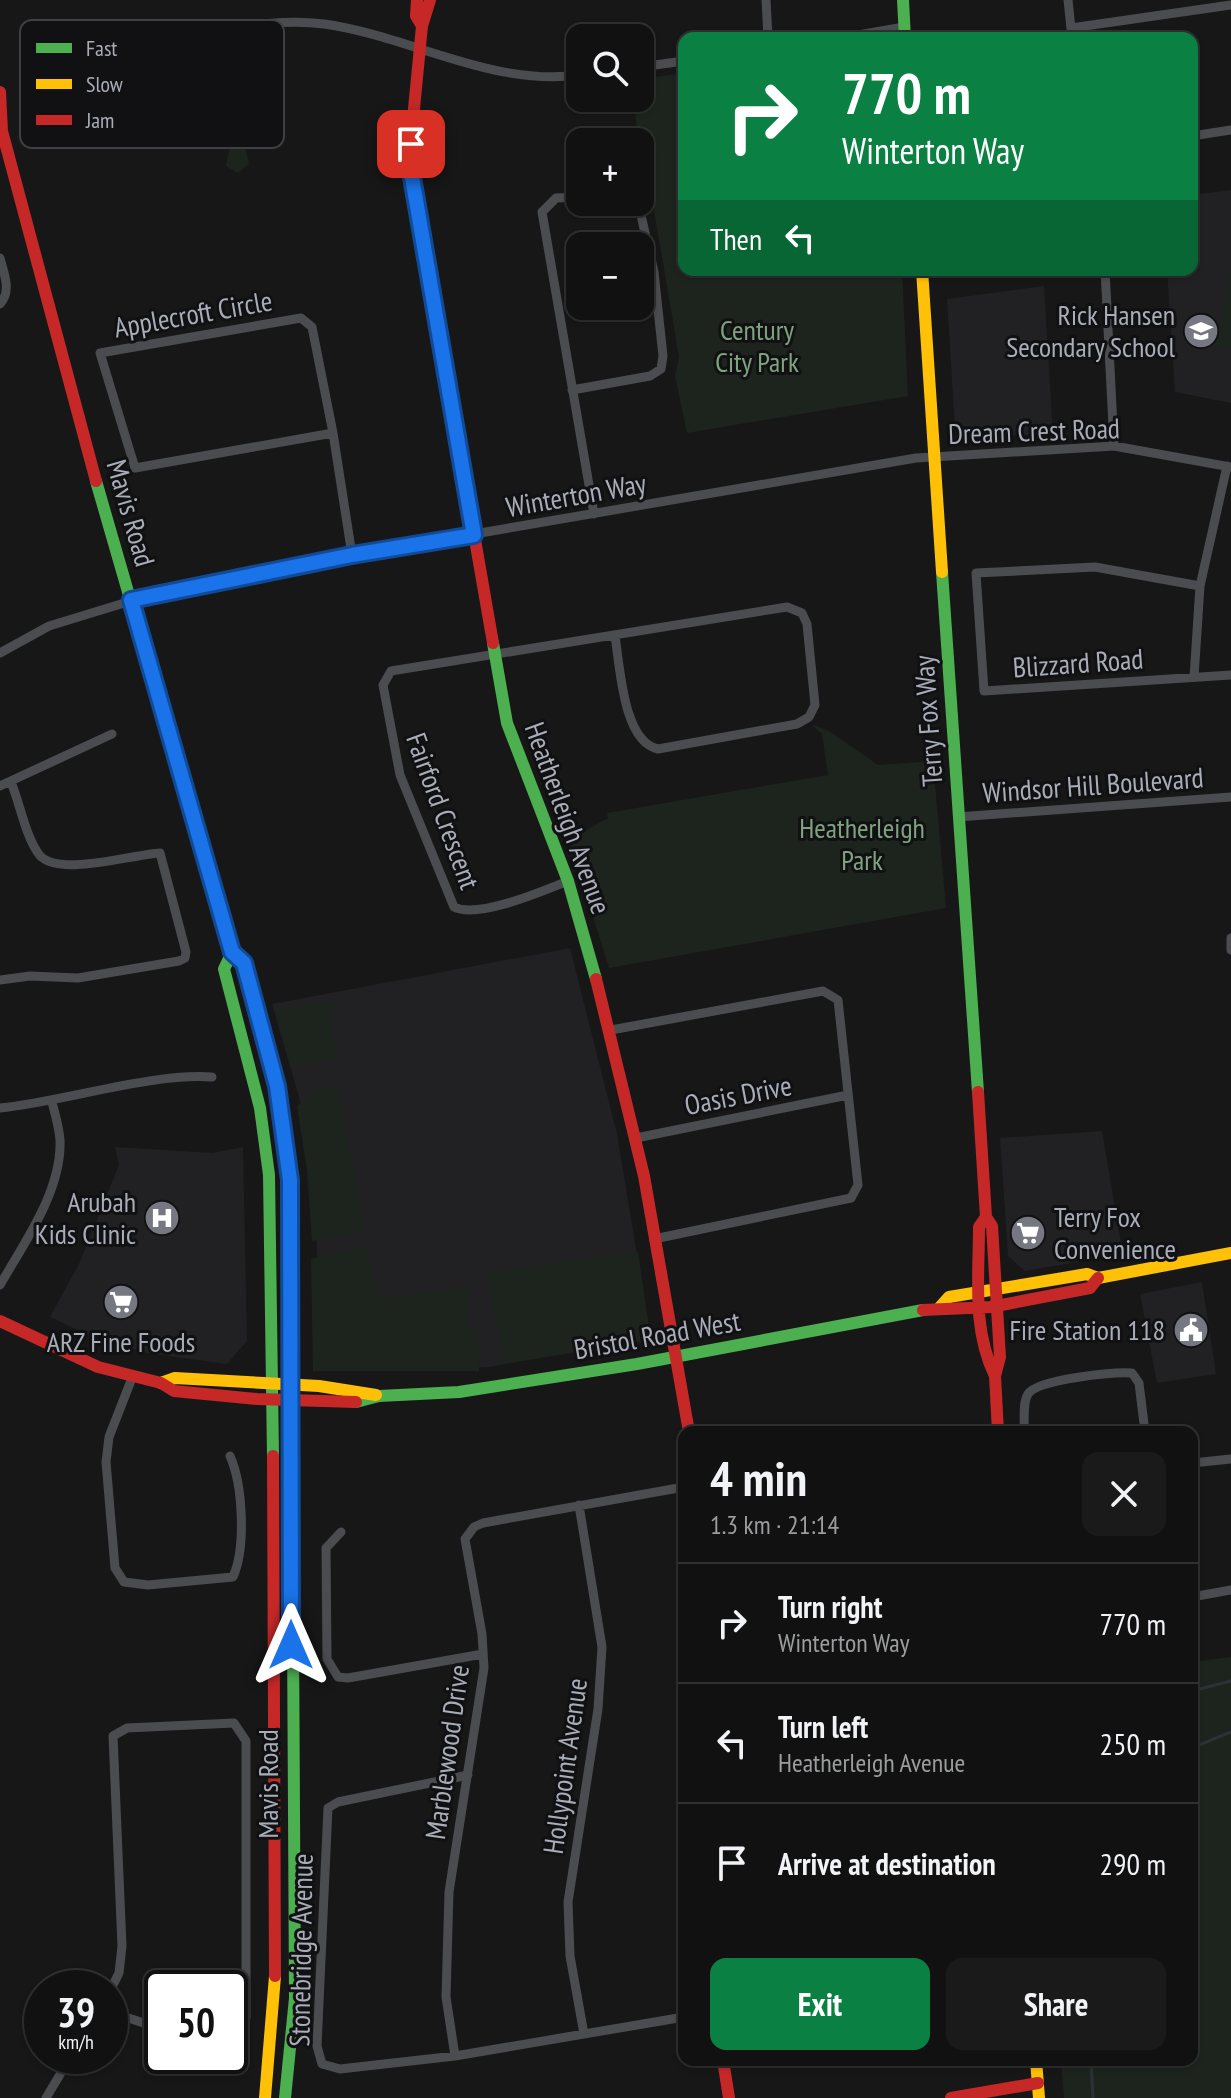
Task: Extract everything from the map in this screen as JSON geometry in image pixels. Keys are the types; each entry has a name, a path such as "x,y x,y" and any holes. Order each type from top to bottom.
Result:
{"street":[{"name":"Heatherleigh Avenue","path":"417,0 416,16 422,26"},
{"name":"Heatherleigh Avenue","path":"430,0 428,16 422,26 409,160 495,657 511,740 568,881 611,1030 636,1138 688,1426"},
{"path":"766,0 768,32"},
{"path":"903,0 904,32"},
{"path":"1068,0 1072,32"},
{"path":"1078,32 1231,5"},
{"path":"284,22 340,27 419,51 531,77 566,76"},
{"path":"654,65 678,62"},
{"name":"Mavis Road","path":"0,92 1,129 232,952 244,963 277,1086 288,1147 295,1998 285,2098"},
{"path":"1198,135 1231,130"},
{"path":"566,198 556,198 542,212 594,514"},
{"path":"572,390 650,376 661,369 663,356 654,272 641,216"},
{"path":"0,258 7,286 6,298 0,304"},
{"name":"Terry Fox Way","path":"922,276 986,1217 992,1226 1000,1357 995,1376 998,1426"},
{"path":"1105,276 1114,446"},
{"name":"Applecroft Circle","path":"333,433 135,468 100,353 301,318 312,327 333,433 352,555"},
{"name":"Dream Crest Road","path":"934,456 1114,446 1229,466"},
{"name":"Winterton Way","path":"0,653 49,626 131,600 352,555 934,456"},
{"path":"1194,677 1200,586 1229,466"},
{"name":"Blizzard Road","path":"1200,586 1095,567 976,573 984,691 1231,675"},
{"path":"495,657 615,636 787,607 802,613 807,624 815,705 812,713 797,724 658,749 648,747 639,739 628,713 615,636"},
{"name":"Fairford Crescent","path":"495,657 391,671 382,694 400,775 454,907 465,911 522,899 568,881"},
{"path":"0,786 90,741 112,734"},
{"path":"0,980 30,976 78,978 179,961 185,958 186,952 160,853 93,864 47,861 37,852 11,782"},
{"name":"Windsor Hill Boulevard","path":"958,817 1231,797"},
{"path":"1231,938 1231,950"},
{"name":"Mavis Road","path":"232,952 224,969 256,1089 269,1175 275,1993 265,2098"},
{"path":"611,1030 829,992 838,1000 840,1009 858,1185 851,1198 654,1239"},
{"path":"0,1108 52,1102 185,1075 212,1077"},
{"name":"Oasis Drive","path":"636,1138 848,1095"},
{"path":"0,1285 36,1223 53,1177 60,1138 52,1102"},
{"name":"Terry Fox Way","path":"986,1217 979,1227 980,1307 984,1360 995,1376"},
{"name":"Bristol Road West","path":"940,1307 949,1297 1087,1274 1098,1278 1231,1253"},
{"name":"Bristol Road West","path":"0,1321 59,1351 132,1378 161,1383 174,1391 271,1400 354,1402 379,1396 459,1392 676,1357 940,1307 952,1311 997,1305 1090,1288 1098,1278"},
{"path":"1024,1426 1026,1399 1036,1387 1116,1372 1132,1373 1139,1383 1144,1426"},
{"path":"132,1378 109,1437 106,1462 115,1568 124,1582 148,1585 233,1577 239,1565 240,1492 238,1475 230,1456"},
{"name":"Bristol Road West","path":"161,1383 175,1378 271,1383 353,1389 379,1396"},
{"path":"1198,1462 1231,1459"},
{"name":"Marblewood Drive","path":"455,2056 446,1997 447,1916 482,1690 483,1654 466,1547 467,1535 478,1524 678,1488"},
{"name":"Hollypoint Avenue","path":"579,1505 602,1647 598,1709 568,1902 570,1956 584,2034"},
{"path":"341,1532 326,1548 327,1659 338,1677 348,1678 483,1654"},
{"path":"1198,1596 1231,1590"},
{"path":"119,1970 122,1946 113,1736 127,1728 234,1723 246,1741 246,1970"},
{"name":"Stonebridge Avenue","path":"468,1775 338,1802 331,1804 326,1813 319,2059 331,2068 340,2069 455,2056 678,2018"},
{"path":"724,2066 729,2098"},
{"path":"1037,2066 1039,2098"},
{"path":"46,2098 60,2074"},
{"path":"951,2098 1038,2083"}],"shaded area":[{"name":"Rick Hansen Secondary School","path":"1231,190 1231,403 1175,392 1167,276 1198,276 1198,194"},
{"path":"1044,286 1053,434 964,437 955,428 947,299"},
{"path":"570,948 617,1134 650,1334 490,1367 344,1370 316,1340 317,1223 313,1162 299,1097 272,1004"},
{"path":"1102,1131 1123,1254 1025,1271 1008,1256 1000,1138"},
{"path":"115,1147 212,1153 243,1147 247,1341 227,1364 147,1353 95,1338 50,1317 80,1262 119,1165"},
{"path":"1202,1282 1216,1374 1157,1383 1140,1294"}],"green space":[{"name":"Century City Park","path":"678,74 678,276 902,276 908,396 687,433 675,376 679,357 654,210 654,128 637,128 635,112 654,112 654,77"},
{"path":"229,148 245,148 249,164 238,173 226,166"},
{"path":"1231,274 1231,350 1213,346"},
{"name":"Heatherleigh Park","path":"811,724 829,731 878,765 933,761 946,908 609,968 569,840 608,818 607,813 828,775 822,734"},
{"path":"338,1000 340,1011 330,1013 336,1049 333,1060 292,1067 275,1010"},
{"path":"333,1087 340,1095 365,1231 312,1241 307,1170 297,1106 316,1091"},
{"path":"367,1247 379,1299 467,1287 467,1325 475,1328 480,1343 479,1371 313,1371 311,1259"},
{"path":"638,1252 651,1340 504,1364 487,1272"},
{"path":"1231,1657 1231,2098 1064,2098 1061,2066 1198,2066 1198,1661"}],"waterway":[{"path":"1198,1689 1231,1681"},
{"path":"1198,1746 1231,1732"},
{"path":"1091,2066 1093,2098"}],"traffic: fast":[{"path":"903,0 905,32"},
{"path":"96,481 232,952 244,963 261,1027"},
{"path":"942,572 978,1092"},
{"path":"493,643 507,723 568,881 596,979"},
{"path":"232,952 224,969 260,1108 269,1175 273,1456"},
{"path":"356,1402 379,1396 459,1392 637,1364 923,1310"},
{"path":"285,2098 295,1998 292,1442"}],"traffic: slow":[{"path":"922,276 942,572"},
{"path":"261,1027 281,1105 290,1180 292,1442"},
{"path":"940,1307 949,1297 1087,1274 1098,1278 1231,1253"},
{"path":"161,1383 175,1378 319,1386 376,1395"},
{"path":"265,2098 275,1976"},
{"path":"1036,2066 1039,2098"}],"traffic: jam":[{"path":"417,0 416,16 422,26"},
{"path":"430,0 422,26 409,160 493,643"},
{"path":"0,92 2,131 96,481"},
{"path":"596,979 644,1176 688,1426"},
{"path":"978,1092 986,1217 992,1226 1000,1357 995,1376 998,1426"},
{"path":"986,1217 979,1227 978,1303 983,1340 995,1376"},
{"path":"923,1310 991,1307 1090,1288 1098,1278"},
{"path":"0,1321 98,1367 161,1383 174,1391 257,1399 356,1402"},
{"path":"273,1456 275,1976"},
{"path":"724,2066 729,2098"},
{"path":"951,2098 1038,2083"}],"place":[{"name":"Rick Hansen Secondary School","path":"1201,331"},
{"name":"Arubah Kids Clinic","path":"162,1218"},
{"name":"Terry Fox Convenience","path":"1028,1233"},
{"name":"ARZ Fine Foods","path":"121,1302"},
{"name":"Fire Station 118","path":"1191,1330"}],"route":[{"path":"291,1645 292,1348 288,1147 271,1061 244,963 232,952 131,600 352,555 474,535 409,160 411,144"}]}
